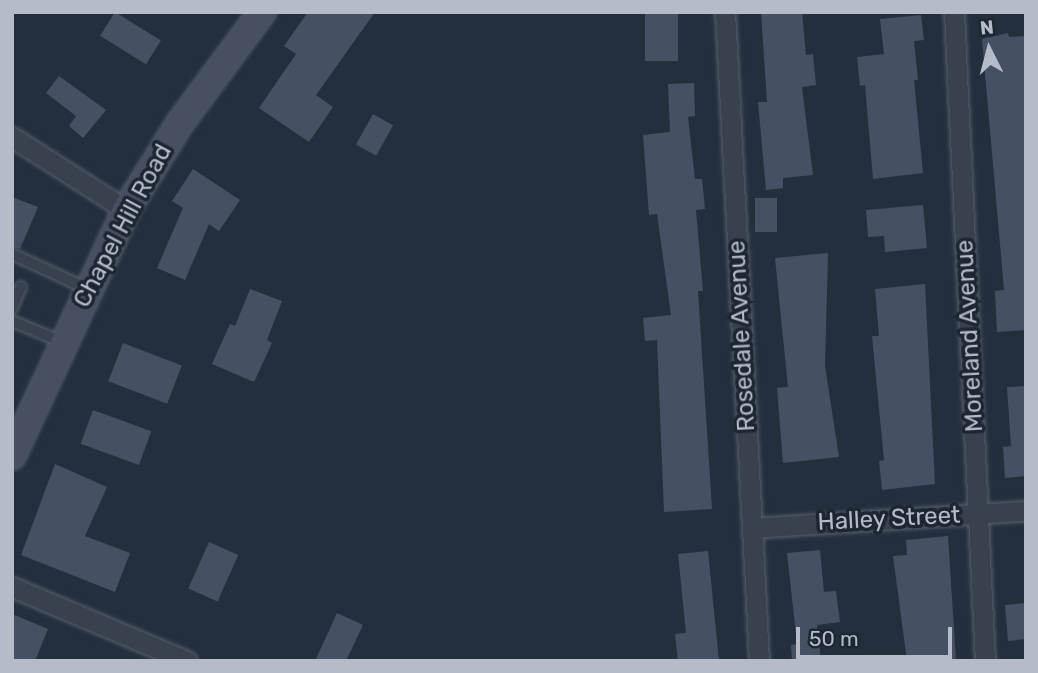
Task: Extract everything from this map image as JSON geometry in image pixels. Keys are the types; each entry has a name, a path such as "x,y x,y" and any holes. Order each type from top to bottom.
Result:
{"street":[{"name":"Chapel Hill Road","path":"12,456 86,288 126,210 180,122 262,12"},
{"name":"Rosedale Avenue","path":"724,12 759,661"},
{"name":"Moreland Avenue","path":"954,12 985,661"},
{"path":"12,137 126,210"},
{"name":"Halley Street","path":"752,528 1026,511"},
{"path":"12,587 187,661"}],"lane":[{"path":"12,254 86,288"},
{"path":"12,308 20,287"},
{"path":"12,321 62,342"}],"building":[{"path":"115,12 161,41 146,64 100,36"},
{"path":"308,12 375,12 316,95 333,107 309,142 259,108 296,54 284,46"},
{"path":"645,12 678,12 678,61 645,61"},
{"path":"761,12 802,12 806,55 813,54 816,85 802,87 813,175 783,178 783,188 766,190 758,102 767,102"},
{"path":"921,15 924,40 914,41 918,80 914,80 923,173 873,179 865,85 860,86 857,57 884,54 880,19"},
{"path":"1008,33 1009,37 1026,36 1026,330 997,332 995,291 1004,290 982,39"},
{"path":"59,76 106,110 83,138 69,126 76,116 46,93"},
{"path":"694,83 695,116 688,117 695,179 702,179 705,209 696,210 703,291 698,291 712,509 664,512 657,340 645,341 643,318 671,315 657,214 649,215 643,135 670,132 668,84"},
{"path":"373,114 393,125 376,156 356,145"},
{"path":"193,169 240,200 219,231 209,224 185,280 157,268 183,208 172,201"},
{"path":"12,197 38,207 20,249 12,247"},
{"path":"755,198 777,198 777,232 755,232"},
{"path":"923,205 927,248 885,252 884,236 868,237 866,210"},
{"path":"828,253 825,366 839,457 783,463 777,388 788,387 775,258"},
{"path":"925,284 935,484 882,490 879,461 884,460 872,336 879,336 875,289"},
{"path":"250,289 282,301 267,340 272,343 254,382 212,364 230,324 235,326"},
{"path":"123,343 182,366 167,404 108,381"},
{"path":"1026,386 1026,476 1005,478 1003,447 1011,446 1007,387"},
{"path":"93,410 151,431 139,465 81,444"},
{"path":"55,464 107,487 85,536 130,553 115,592 21,555"},
{"path":"948,536 956,661 907,661 893,556 907,555 906,540"},
{"path":"209,542 238,555 217,602 188,589"},
{"path":"820,550 824,592 836,591 840,622 817,625 821,661 792,661 791,645 797,644 787,553"},
{"path":"708,551 719,661 678,661 675,634 686,633 678,554"},
{"path":"1026,603 1026,639 1008,641 1005,605"},
{"path":"337,613 363,625 346,661 315,661"},
{"path":"12,614 48,629 35,661 12,661"}]}
